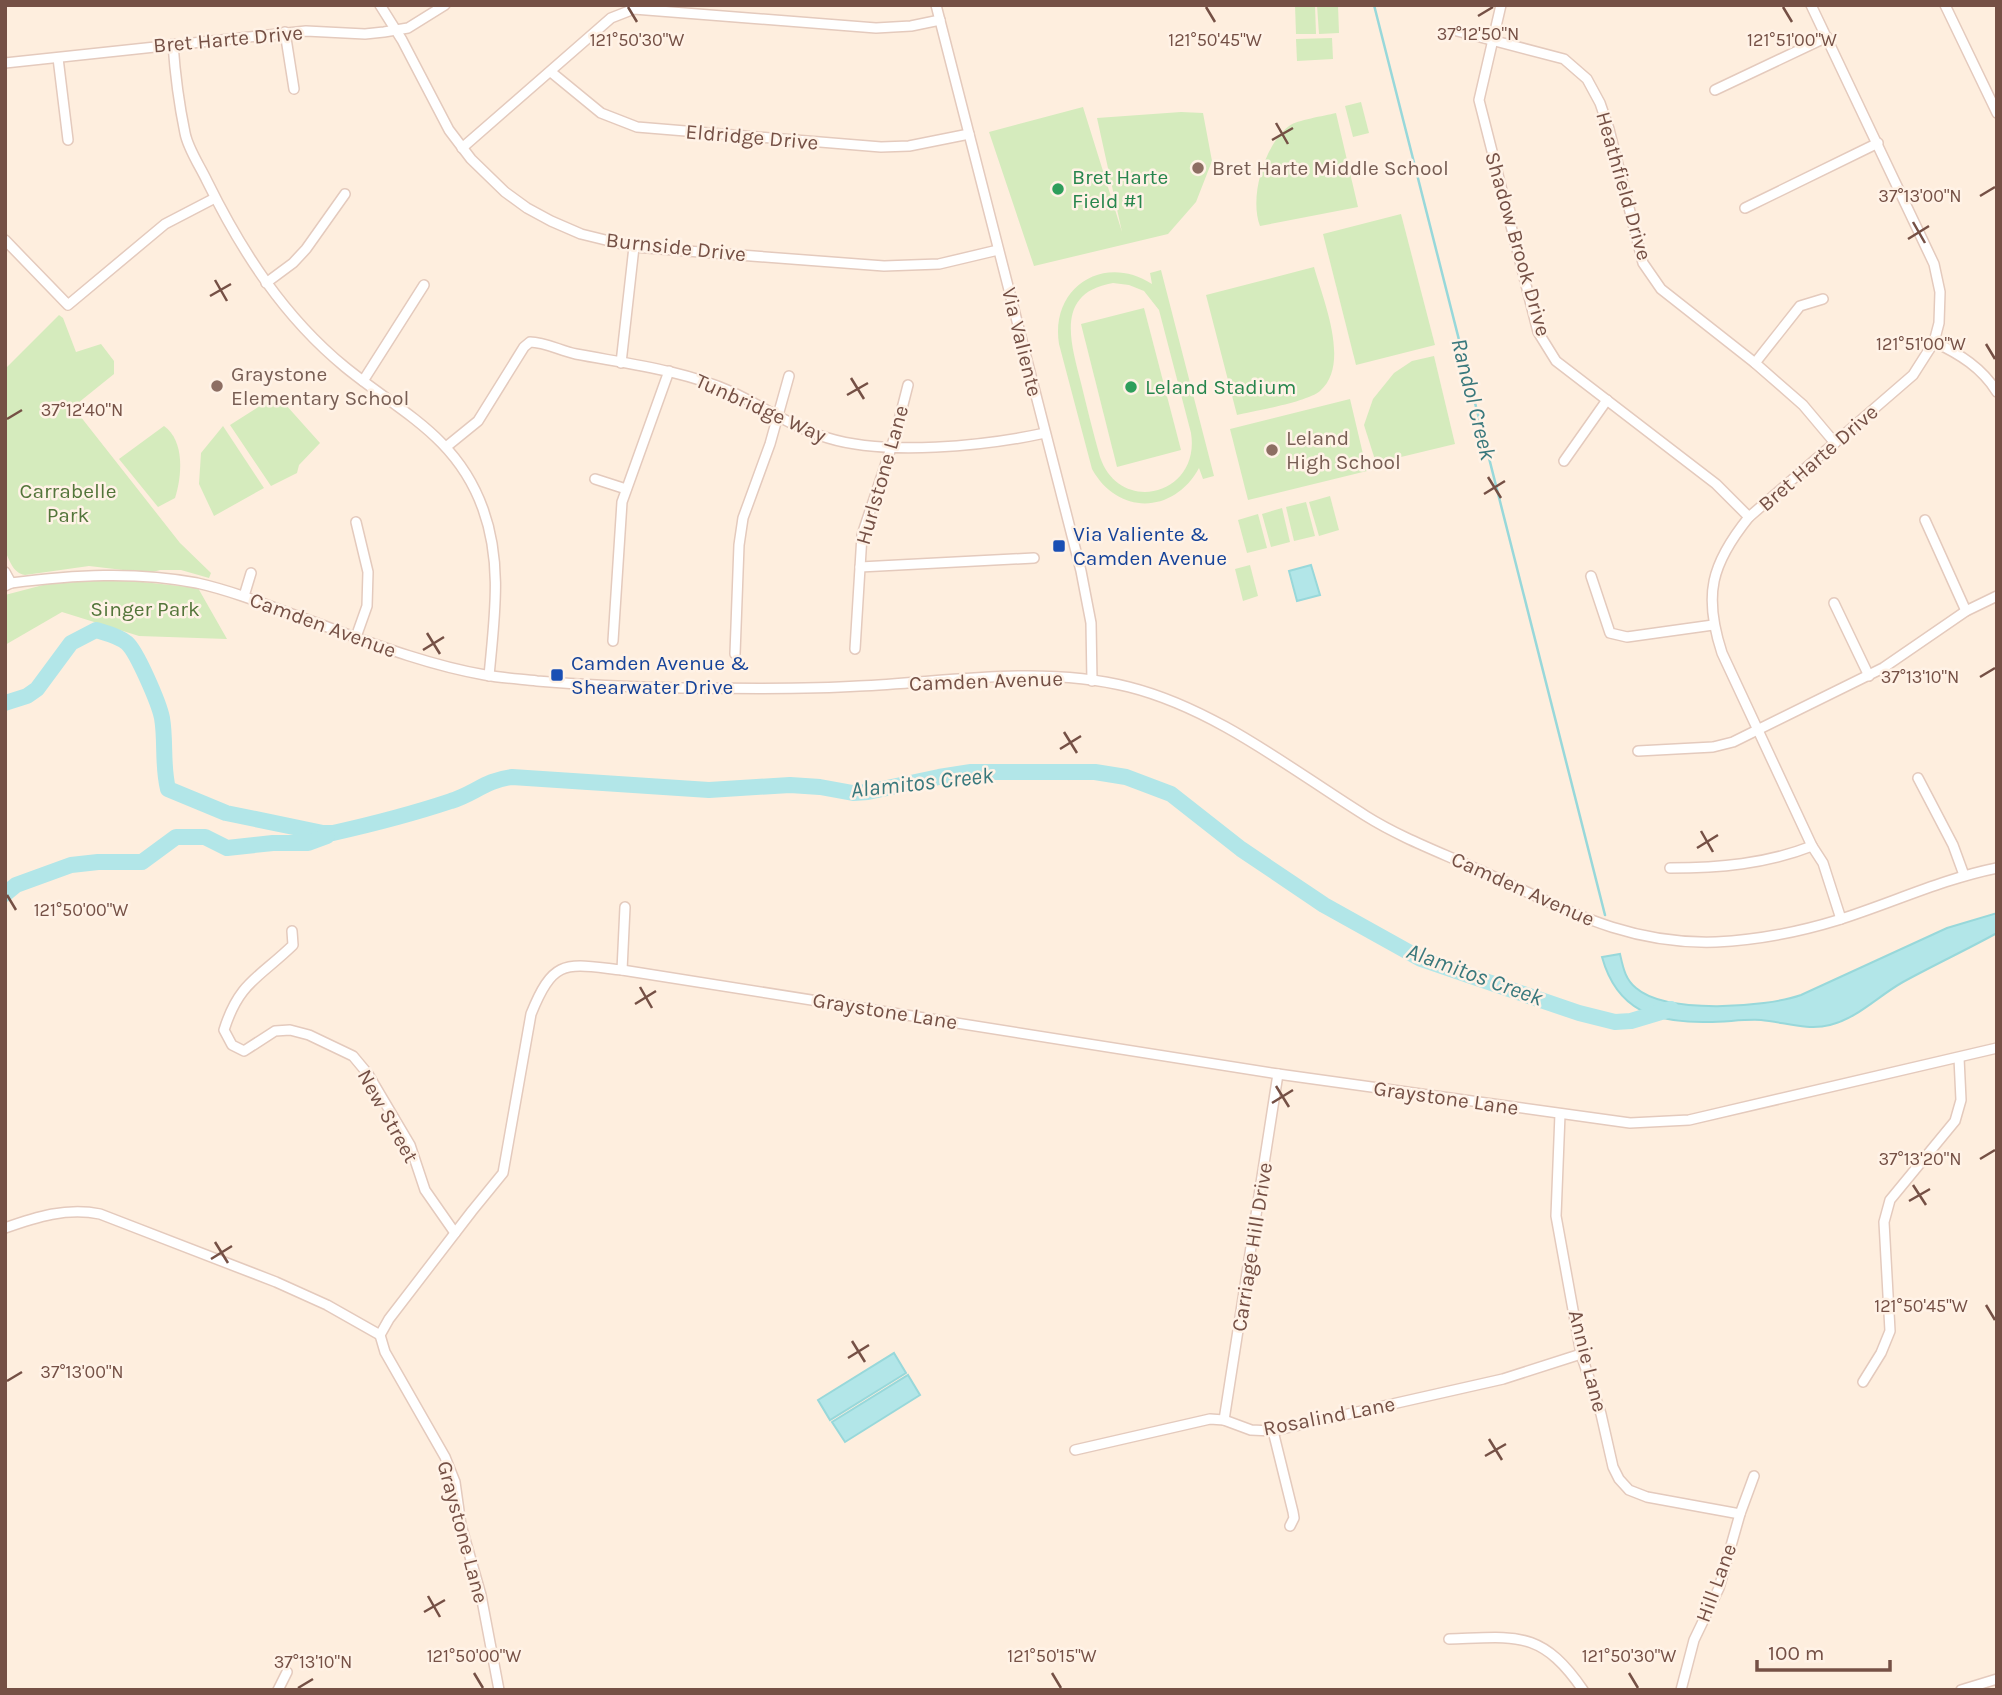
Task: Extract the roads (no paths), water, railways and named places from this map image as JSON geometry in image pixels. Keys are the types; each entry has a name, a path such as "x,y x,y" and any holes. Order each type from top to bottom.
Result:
{"street":[{"name":"Burnside Drive","path":"380,5 449,130 462,148 505,192 551,222 581,234 634,247 884,266 939,264 999,250"},
{"name":"Bret Harte Drive","path":"5,63 285,32 365,34 396,31 431,16 444,5"},
{"name":"Via Valiente","path":"936,5 1087,600 1093,652 1092,681"},
{"name":"Shadow Brook Drive","path":"1501,5 1479,100 1538,332 1556,361 1716,484 1749,517"},
{"name":"Bret Harte Drive","path":"1811,5 1934,264 1940,292 1934,342 1913,376 1749,517 1731,540 1718,564 1711,595 1713,625 1722,653 1812,846 1823,863 1841,919"},
{"path":"1945,5 1997,113"},
{"path":"462,148 611,18 634,9 876,28 911,26 940,20"},
{"name":"Heathfield Drive","path":"1457,31 1564,59 1587,79 1601,103 1609,129 1643,263 1661,289 1755,363 1803,405 1835,443"},
{"path":"285,32 294,89"},
{"path":"1715,90 1827,37"},
{"path":"173,44 185,136 239,242 307,334 363,381 420,421 446,447 473,486 483,508 494,547 496,578 489,676"},
{"path":"58,58 68,141"},
{"name":"Eldridge Drive","path":"551,72 601,113 637,127 881,147 909,146 969,134"},
{"path":"1745,208 1878,144"},
{"path":"267,283 306,250 345,194"},
{"path":"5,240 68,305 165,224 215,198"},
{"path":"621,363 634,247"},
{"path":"363,381 424,285"},
{"path":"1755,363 1800,306 1823,299"},
{"name":"Tunbridge Way","path":"446,447 478,421 524,347 530,342 669,371 707,382 826,438 862,446 955,445 1017,439 1045,433"},
{"path":"1934,342 1973,363 1989,379 1997,392"},
{"path":"613,641 622,502 669,371"},
{"path":"735,654 739,545 743,518 789,376"},
{"name":"Hurlstone Lane","path":"855,649 862,535 908,385"},
{"path":"1564,461 1607,400"},
{"path":"595,479 626,489"},
{"path":"1925,520 1966,611"},
{"path":"356,522 368,572 367,606 356,637"},
{"path":"860,566 1034,558"},
{"path":"5,572 8,584"},
{"path":"244,596 251,573"},
{"name":"Camden Avenue","path":"8,584 72,575 113,575 197,583 244,596 435,665 489,676 612,687 735,689 855,687 1021,677 1092,681 1143,691 1198,713 1259,746 1376,822 1591,920 1658,940 1728,941 1788,932 1841,919 1964,875 1997,868"},
{"path":"1591,576 1610,633 1627,636 1713,625"},
{"path":"1638,751 1713,747 1733,742 1869,676 1966,611 1997,596"},
{"path":"1834,603 1869,676"},
{"path":"1918,778 1953,845 1964,875"},
{"path":"1670,868 1719,868 1783,858 1812,846"},
{"path":"622,970 625,907"},
{"name":"New Street","path":"292,931 292,945 247,985 230,1009 224,1030 232,1045 244,1051 275,1031 290,1030 309,1035 353,1056 368,1074 410,1145 425,1190 455,1233"},
{"name":"Graystone Lane","path":"499,1690 481,1595 461,1525 455,1482 445,1457 385,1352 380,1335 389,1319 503,1173 531,1014 545,983 559,969 576,965 622,970 1278,1074 1630,1123 1689,1119 1997,1048"},
{"path":"1863,1382 1881,1353 1890,1331 1884,1222 1890,1200 1955,1121 1961,1100 1959,1058"},
{"name":"Carriage Hill Drive","path":"1224,1420 1278,1074"},
{"name":"Annie Lane","path":"1560,1114 1556,1216 1581,1354 1601,1414 1613,1466 1619,1479 1629,1490 1647,1497 1740,1514"},
{"path":"5,1228 72,1210 100,1214 276,1282 327,1305 380,1335"},
{"name":"Rosalind Lane","path":"1075,1450 1210,1419 1224,1420 1251,1430 1273,1431 1503,1379 1581,1354"},
{"path":"1273,1431 1293,1512 1294,1518 1290,1526"},
{"name":"Hill Lane","path":"1681,1690 1694,1640 1719,1588 1754,1476"},
{"path":"1449,1639 1501,1636 1528,1642 1546,1649 1562,1662 1583,1690"},
{"path":"278,1690 287,1672"},
{"path":"1961,1690 1997,1679"}],"water":[{"path":"1311,565 1320,595 1297,601 1289,571"},
{"path":"1997,913 1997,933 1903,982 1850,1017 1821,1027 1761,1020 1689,1022 1655,1016 1628,1002 1617,990 1602,957 1620,954 1625,973 1636,988 1669,1002 1716,1006 1764,1003 1801,995 1947,928"},
{"path":"894,1353 906,1373 830,1420 818,1400"},
{"path":"908,1375 920,1395 845,1442 832,1422"}],"waterway":[{"name":"Randol Creek","path":"1374,5 1605,915"},
{"name":"Alamitos Creek","path":"5,703 27,696 37,689 71,643 96,630 116,637 127,643 136,656 160,711 168,789 226,813 323,833 348,830 422,810 512,777 709,790 790,785 853,793 971,772 1095,772 1126,777 1171,794 1241,849 1324,905 1421,959 1579,1013 1615,1022 1631,1021 1671,1009"},
{"path":"5,894 16,885 71,865 142,862 176,837 205,837 227,848 273,843 308,843 327,836"}],"place":[{"name":"Bret Harte Middle School","path":"1198,168"},
{"name":"Bret Harte Field #1","path":"1058,189"},
{"name":"Graystone Elementary School","path":"217,386"},
{"name":"Leland Stadium","path":"1131,387"},
{"name":"Leland High School","path":"1272,450"},
{"name":"Via Valiente & Camden Avenue","path":"1059,546"},
{"name":"Camden Avenue & Shearwater Drive","path":"557,675"}],"park label":[{"name":"Carrabelle Park","path":"68,503"},
{"name":"Singer Park","path":"145,609"}]}
